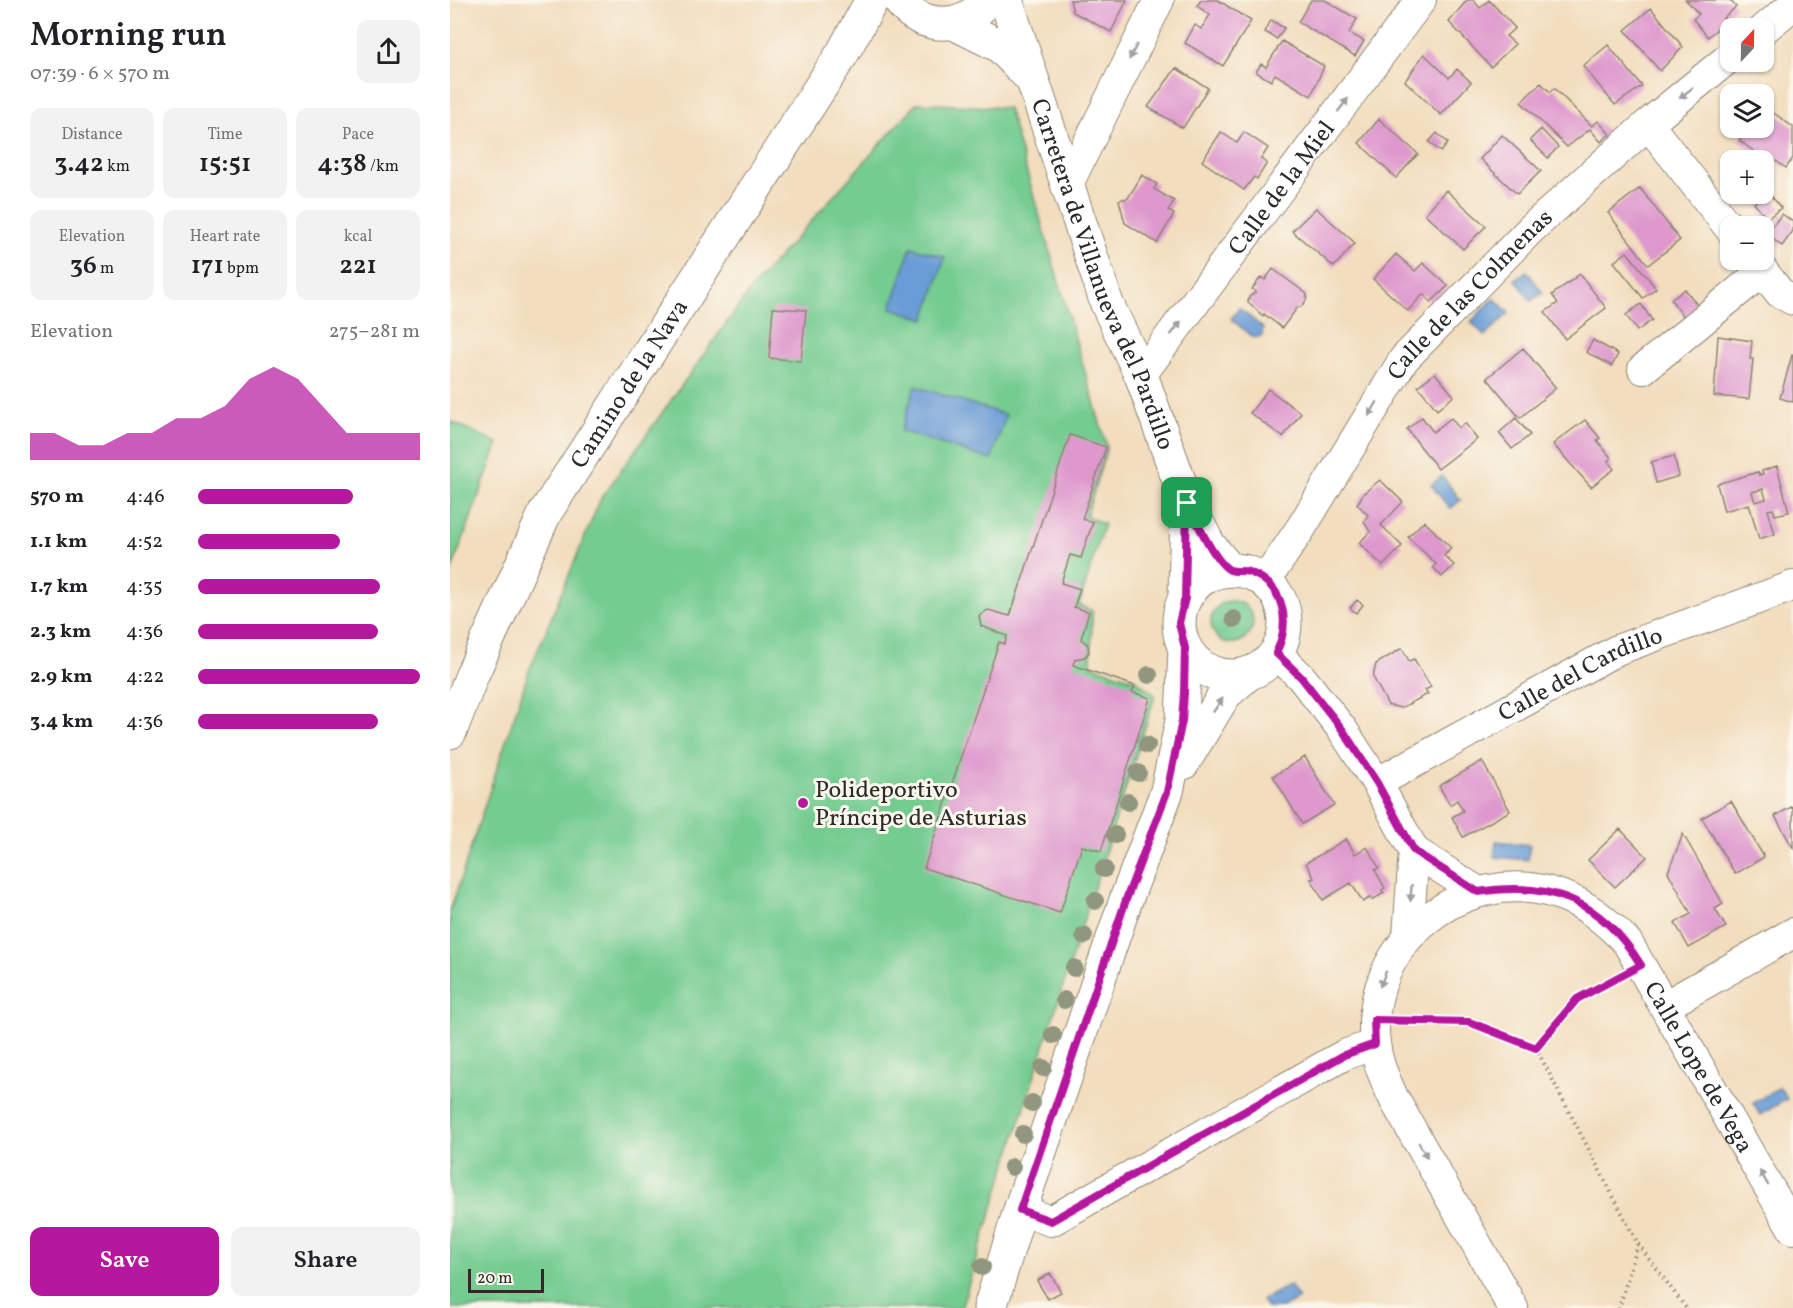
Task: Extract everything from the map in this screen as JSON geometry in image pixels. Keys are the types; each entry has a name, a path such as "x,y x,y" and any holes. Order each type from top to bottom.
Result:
{"street":[{"name":"Camino de la Nava","path":"450,732 472,675 545,513 842,54 872,0"},
{"path":"954,23 968,18 987,0"},
{"name":"Carretera de Villanueva del Pardillo","path":"1006,0 1107,304 1141,375 1187,503 1209,545 1230,570"},
{"path":"1068,184 1159,0"},
{"name":"Calle de la Miel","path":"1141,375 1421,0"},
{"path":"1774,21 1793,5"},
{"name":"Camino de la Nava","path":"842,54 879,23 908,8"},
{"name":"Carretera de Villanueva del Pardillo","path":"908,8 941,24 954,23 1000,46 1031,79"},
{"name":"Calle de las Colmenas","path":"1265,581 1301,528 1404,358 1532,229 1648,124 1720,65"},
{"path":"1648,124 1720,216"},
{"path":"1642,369 1754,270"},
{"path":"1762,270 1780,293 1793,300"},
{"name":"Carretera de Villanueva del Pardillo","path":"1185,598 1187,503"},
{"path":"990,1308 1020,1210 1127,897 1167,792 1182,721 1185,648 1179,623 1185,598 1199,581 1219,571 1249,572 1265,581 1276,593 1284,615 1283,639 1276,653 1264,665 1249,673 1225,694 1167,792"},
{"name":"Calle del Cardillo","path":"1377,783 1617,650 1793,586"},
{"path":"1185,648 1205,669 1219,674 1249,673"},
{"path":"1276,653 1301,677 1335,720 1377,783 1414,851 1418,926 1391,960 1379,987 1374,1032 1382,1073 1394,1099 1513,1308"},
{"path":"1414,851 1478,892"},
{"name":"Calle Lope de Vega","path":"1418,926 1452,901 1478,892 1506,887 1533,888 1560,894 1585,906 1608,922 1627,942 1641,965 1793,1229"},
{"path":"1665,1006 1793,933"},
{"path":"1020,1210 1051,1221 1344,1055 1374,1032"}],"path":[{"path":"1536,1048 1577,999 1641,965"},
{"path":"1374,1032 1469,1022 1536,1048 1638,1244 1686,1308"},
{"path":"1618,1308 1638,1244"}],"green space":[{"name":"Polideportivo Príncipe de Asturias","path":"917,103 1008,108 1107,447 1086,516 1104,524 1079,605 1092,611 1091,665 1136,680 1155,695 961,1308 450,1308 450,911 529,671 601,498 753,286"},
{"path":"450,421 498,443 450,575"},
{"path":"1232,601 1247,607 1253,622 1247,637 1232,643 1217,637 1211,622 1217,607"}],"water":[{"path":"911,247 945,257 925,319 891,308"},
{"path":"1527,271 1543,293 1531,301 1515,279"},
{"path":"1494,298 1509,313 1485,336 1471,322"},
{"path":"1239,308 1263,328 1262,336 1254,338 1231,319"},
{"path":"915,386 1006,415 991,460 901,431"},
{"path":"1442,476 1461,500 1450,509 1431,485"},
{"path":"1496,841 1530,845 1528,860 1494,857"},
{"path":"1780,1087 1787,1099 1760,1115 1753,1103"},
{"path":"1290,1285 1299,1299 1282,1308 1267,1308 1262,1300"}],"building":[{"path":"1070,0 1127,0 1111,32 1073,12"},
{"path":"1201,0 1218,0 1251,21 1223,66 1185,43 1195,25 1201,29 1210,15 1197,6"},
{"path":"1311,0 1325,0 1357,19 1349,33 1364,41 1355,56 1298,22"},
{"path":"1467,0 1473,0 1480,8 1489,0 1515,28 1506,36 1515,44 1491,67 1449,22"},
{"path":"1686,0 1730,0 1736,7 1720,18 1720,26 1708,37 1693,19 1699,14"},
{"path":"1651,8 1683,47 1660,71 1625,30"},
{"path":"1271,20 1284,28 1277,39 1265,32"},
{"path":"1282,41 1324,66 1311,96 1275,74 1271,81 1256,72 1261,64 1266,67"},
{"path":"1608,45 1642,86 1615,105 1583,66"},
{"path":"1424,54 1449,78 1457,69 1471,82 1441,115 1405,81"},
{"path":"1176,68 1208,88 1183,128 1148,107"},
{"path":"1541,83 1550,92 1554,88 1592,126 1598,121 1610,134 1601,142 1590,129 1567,147 1521,102"},
{"path":"1774,113 1793,127 1793,158 1786,168 1774,160 1774,150 1752,150 1739,140 1741,138 1774,138"},
{"path":"1379,119 1418,154 1396,178 1359,143"},
{"path":"1541,129 1558,147 1548,158 1530,140"},
{"path":"1221,132 1237,143 1244,132 1268,148 1261,159 1267,163 1257,179 1254,177 1244,190 1202,161"},
{"path":"1437,133 1448,143 1441,152 1429,142"},
{"path":"1502,135 1541,171 1517,194 1480,159"},
{"path":"1142,175 1157,184 1154,189 1174,201 1168,211 1174,214 1157,243 1125,223 1119,200 1128,198"},
{"path":"1640,188 1680,240 1648,265 1608,213"},
{"path":"1446,190 1486,226 1463,249 1425,214"},
{"path":"1774,199 1781,208 1771,216 1765,216 1755,204 1774,204"},
{"path":"1316,208 1355,243 1334,267 1292,231"},
{"path":"1782,214 1793,222 1793,231 1782,246 1774,240 1774,224"},
{"path":"1627,252 1656,288 1643,298 1614,262"},
{"path":"1396,254 1415,271 1423,263 1448,286 1431,302 1423,294 1408,311 1373,279"},
{"path":"1273,269 1307,294 1306,301 1298,307 1282,328 1264,314 1263,316 1248,302 1249,297 1256,292 1252,289 1261,277 1265,280"},
{"path":"1580,274 1606,308 1565,339 1545,312 1558,303 1552,295"},
{"path":"1685,289 1698,306 1684,317 1671,300"},
{"path":"1641,304 1652,320 1637,331 1626,315"},
{"path":"773,308 806,310 801,361 769,358"},
{"path":"1718,336 1752,341 1750,359 1753,359 1749,399 1714,396"},
{"path":"1593,340 1618,354 1612,366 1586,352"},
{"path":"1523,348 1556,388 1520,418 1487,378"},
{"path":"1793,355 1793,402 1780,398"},
{"path":"1435,373 1454,396 1437,410 1418,386"},
{"path":"1268,389 1301,413 1283,437 1250,413"},
{"path":"1422,417 1433,432 1451,418 1459,428 1465,423 1477,439 1438,469 1407,429"},
{"path":"1516,418 1530,435 1512,449 1499,433"},
{"path":"1585,420 1600,438 1597,440 1611,458 1608,461 1614,469 1591,487 1553,444"},
{"path":"1070,435 1106,447 1082,519 1093,522 1081,558 1070,555 1061,583 1080,589 1074,607 1089,612 1081,639 1088,645 1089,652 1085,657 1075,659 1073,665 1135,686 1132,692 1150,698 1101,851 1082,846 1060,913 924,868 999,642 1005,644 1007,636 981,626 979,616 988,610 1010,616"},
{"path":"1674,456 1679,476 1656,483 1651,462"},
{"path":"1777,466 1789,512 1775,515 1773,509 1768,510 1775,534 1759,539 1749,504 1724,511 1717,484 1758,472 1759,475 1763,474 1762,471","holes":["1763,489 1766,499 1755,502 1752,492"]},
{"path":"1380,480 1403,502 1381,525 1402,546 1383,566 1359,543 1370,532 1364,521 1368,515 1357,504 1364,493"},
{"path":"1424,521 1451,548 1444,556 1454,565 1442,577 1433,567 1436,564 1408,537"},
{"path":"1357,600 1363,605 1356,613 1350,608"},
{"path":"1402,648 1409,661 1414,659 1431,687 1425,690 1428,694 1401,708 1388,705 1373,677 1376,664"},
{"path":"1305,757 1334,805 1302,824 1273,776"},
{"path":"1482,761 1510,811 1463,837 1452,817 1463,811 1457,800 1450,805 1439,786"},
{"path":"1731,801 1764,857 1735,874 1702,818"},
{"path":"1793,806 1793,848 1775,816"},
{"path":"1620,829 1647,857 1615,887 1588,860"},
{"path":"1683,834 1723,904 1715,909 1726,927 1689,948 1675,923 1691,914 1668,872"},
{"path":"1346,839 1355,854 1367,847 1379,868 1375,870 1385,888 1382,890 1384,893 1372,900 1371,897 1363,902 1351,883 1323,900 1311,879 1314,878 1306,863"},
{"path":"1050,1273 1061,1292 1048,1299 1037,1281"}],"place":[{"name":"Polideportivo Príncipe de Asturias","path":"803,803"}],"route":[{"path":"1187,503 1209,545 1230,570 1249,572 1257,576 1276,593 1283,607 1285,623 1283,639 1276,653 1301,677 1342,729 1377,783 1414,851 1478,892 1506,887 1533,888 1560,894 1585,906 1608,922 1627,942 1641,965 1577,999 1536,1048 1469,1022 1374,1020 1375,1044 1344,1055 1051,1221 1020,1210 1127,897 1167,792 1182,721 1185,648 1180,636 1179,623 1180,610 1185,598 1187,503"}]}
